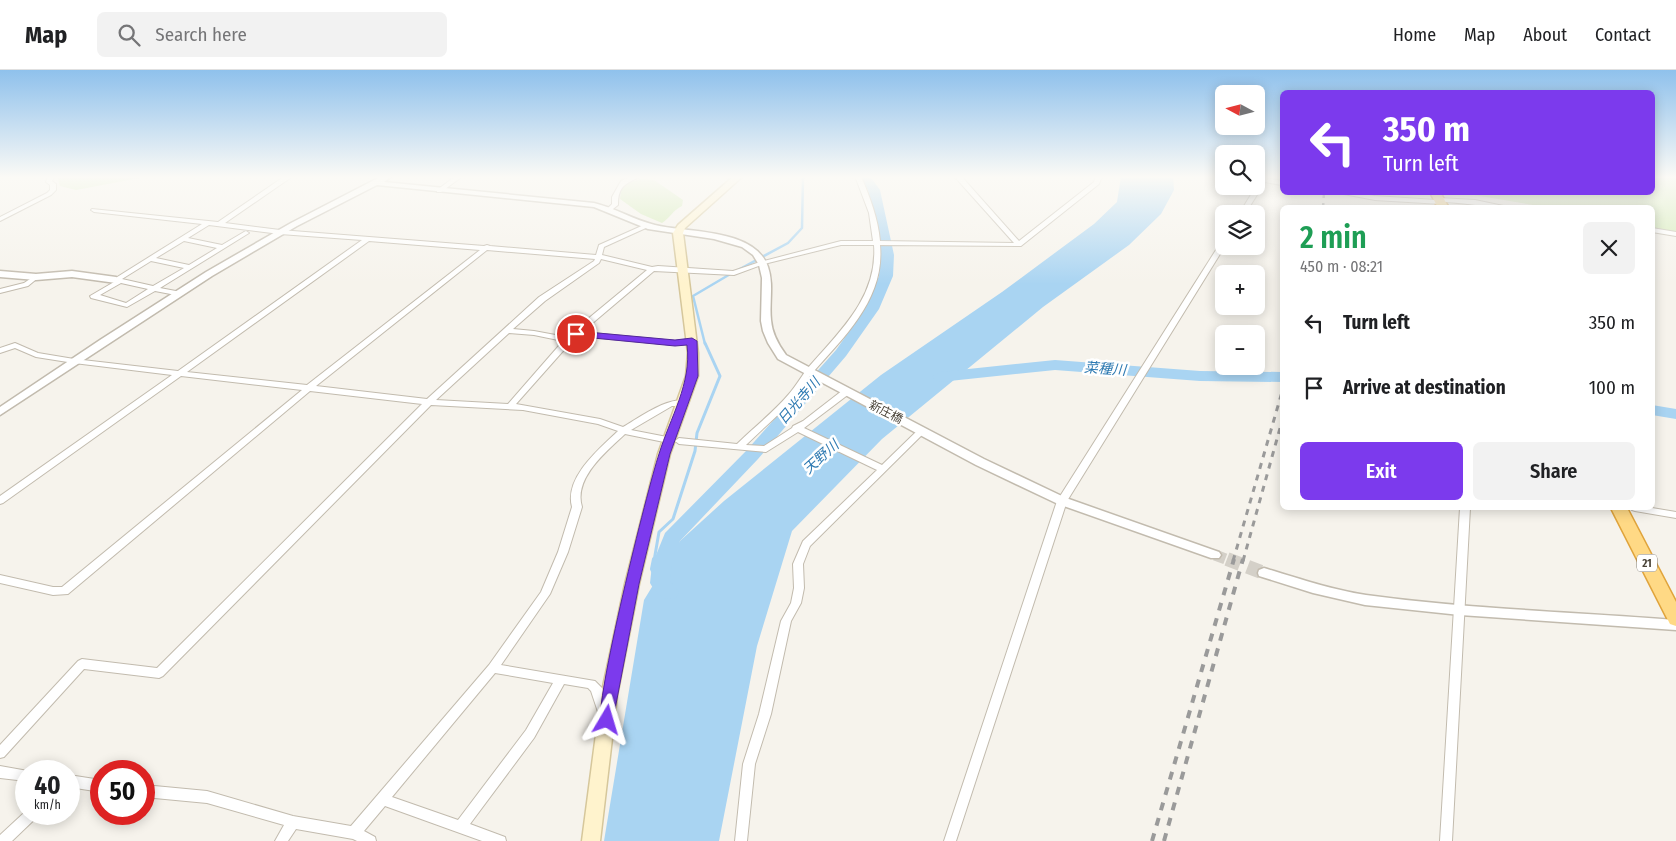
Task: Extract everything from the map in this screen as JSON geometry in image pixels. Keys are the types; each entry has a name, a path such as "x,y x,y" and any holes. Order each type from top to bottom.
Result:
{"highway":[{"name":"21","path":"1620,510 1676,619"}],"main road":[{"path":"591,841 609,696 634,575 664,454 684,403 692,376 692,341 678,233 699,212"}],"street":[{"path":"0,219 14,212"},
{"path":"111,212 280,232 600,257 652,269 734,273 762,263 841,243 1019,245 1062,212"},
{"path":"219,224 237,212"},
{"path":"0,412 74,361 178,294 280,232 320,212"},
{"path":"619,212 646,226 678,233 707,235 734,242 756,254 762,263"},
{"path":"742,447 812,374 855,319 872,289 878,264 878,243 873,212"},
{"path":"990,212 1019,245"},
{"path":"208,223 94,296 127,305 246,233"},
{"path":"0,754 82,664 159,673 429,402 542,299 597,262 602,246 646,226"},
{"path":"1655,230 1676,234"},
{"path":"184,239 224,247"},
{"path":"0,501 368,239"},
{"path":"0,579 53,591 64,590 310,387 487,247"},
{"path":"950,841 1062,501 1136,379 1216,255"},
{"path":"151,259 190,267"},
{"name":"新庄橋","path":"762,263 766,276 765,316 772,343 782,357 846,392 1062,501 1215,555"},
{"path":"510,406 568,340 652,269"},
{"path":"0,274 36,277 72,274 118,280 178,294"},
{"path":"0,291 26,285 36,277"},
{"path":"508,331 534,333 568,340"},
{"path":"576,334 675,343 692,341"},
{"path":"0,350 14,345 36,355 74,361 429,402 510,406 600,422 624,430 664,439"},
{"path":"679,441 766,449 846,392"},
{"path":"354,833 493,668 553,578 577,507 574,500 578,484 589,464 624,430 670,404 684,403"},
{"path":"796,428 883,469"},
{"path":"741,841 749,764 765,714 786,621 796,603 799,588 798,564 806,544 883,469 919,429"},
{"path":"1446,841 1465,510"},
{"path":"1647,510 1676,515"},
{"path":"1264,573 1313,588 1365,600 1460,610 1676,626"},
{"path":"493,668 591,684 596,688 607,720"},
{"path":"460,827 530,734 561,679"},
{"path":"0,772 15,774"},
{"path":"155,793 207,797 293,822 354,833 370,841"},
{"path":"383,799 500,841"},
{"path":"281,841 293,822"},
{"path":"3,841 20,825"}],"green space":[{"path":"638,212 674,212 662,223"},
{"path":"1655,212 1676,212 1676,233 1655,229"}],"water":[{"name":"天野川","path":"1107,212 1162,212 1129,245 1043,307 882,439 792,531 757,646 719,841 604,841 644,600 680,541 724,501 881,375 1002,292 1094,224"}],"waterway":[{"path":"738,270 788,243 802,228 802,212"},
{"name":"日光寺川","path":"669,592 660,583 662,565 672,538 752,455 841,353 872,309 886,276 887,255 878,212"},
{"path":"705,344 693,296 732,273"},
{"path":"654,561 659,532 673,519 695,451 697,433 720,376 705,343"},
{"name":"菜種川","path":"940,377 1055,365 1200,376 1280,377"},
{"name":"菜種川","path":"1655,410 1676,414"},
{"path":"654,559 652,569 658,581"}],"tunnel":[{"path":"1215,555 1231,561"},
{"path":"1227,559 1264,573"}],"railway":[{"path":"1233,561 1280,399"},
{"path":"1243,561 1280,428"},
{"path":"1152,841 1234,559"},
{"path":"1164,841 1243,559"}],"route":[{"path":"576,334 675,343 692,341 693,353 692,376 684,403 664,454 632,584 609,696 607,720"}]}
